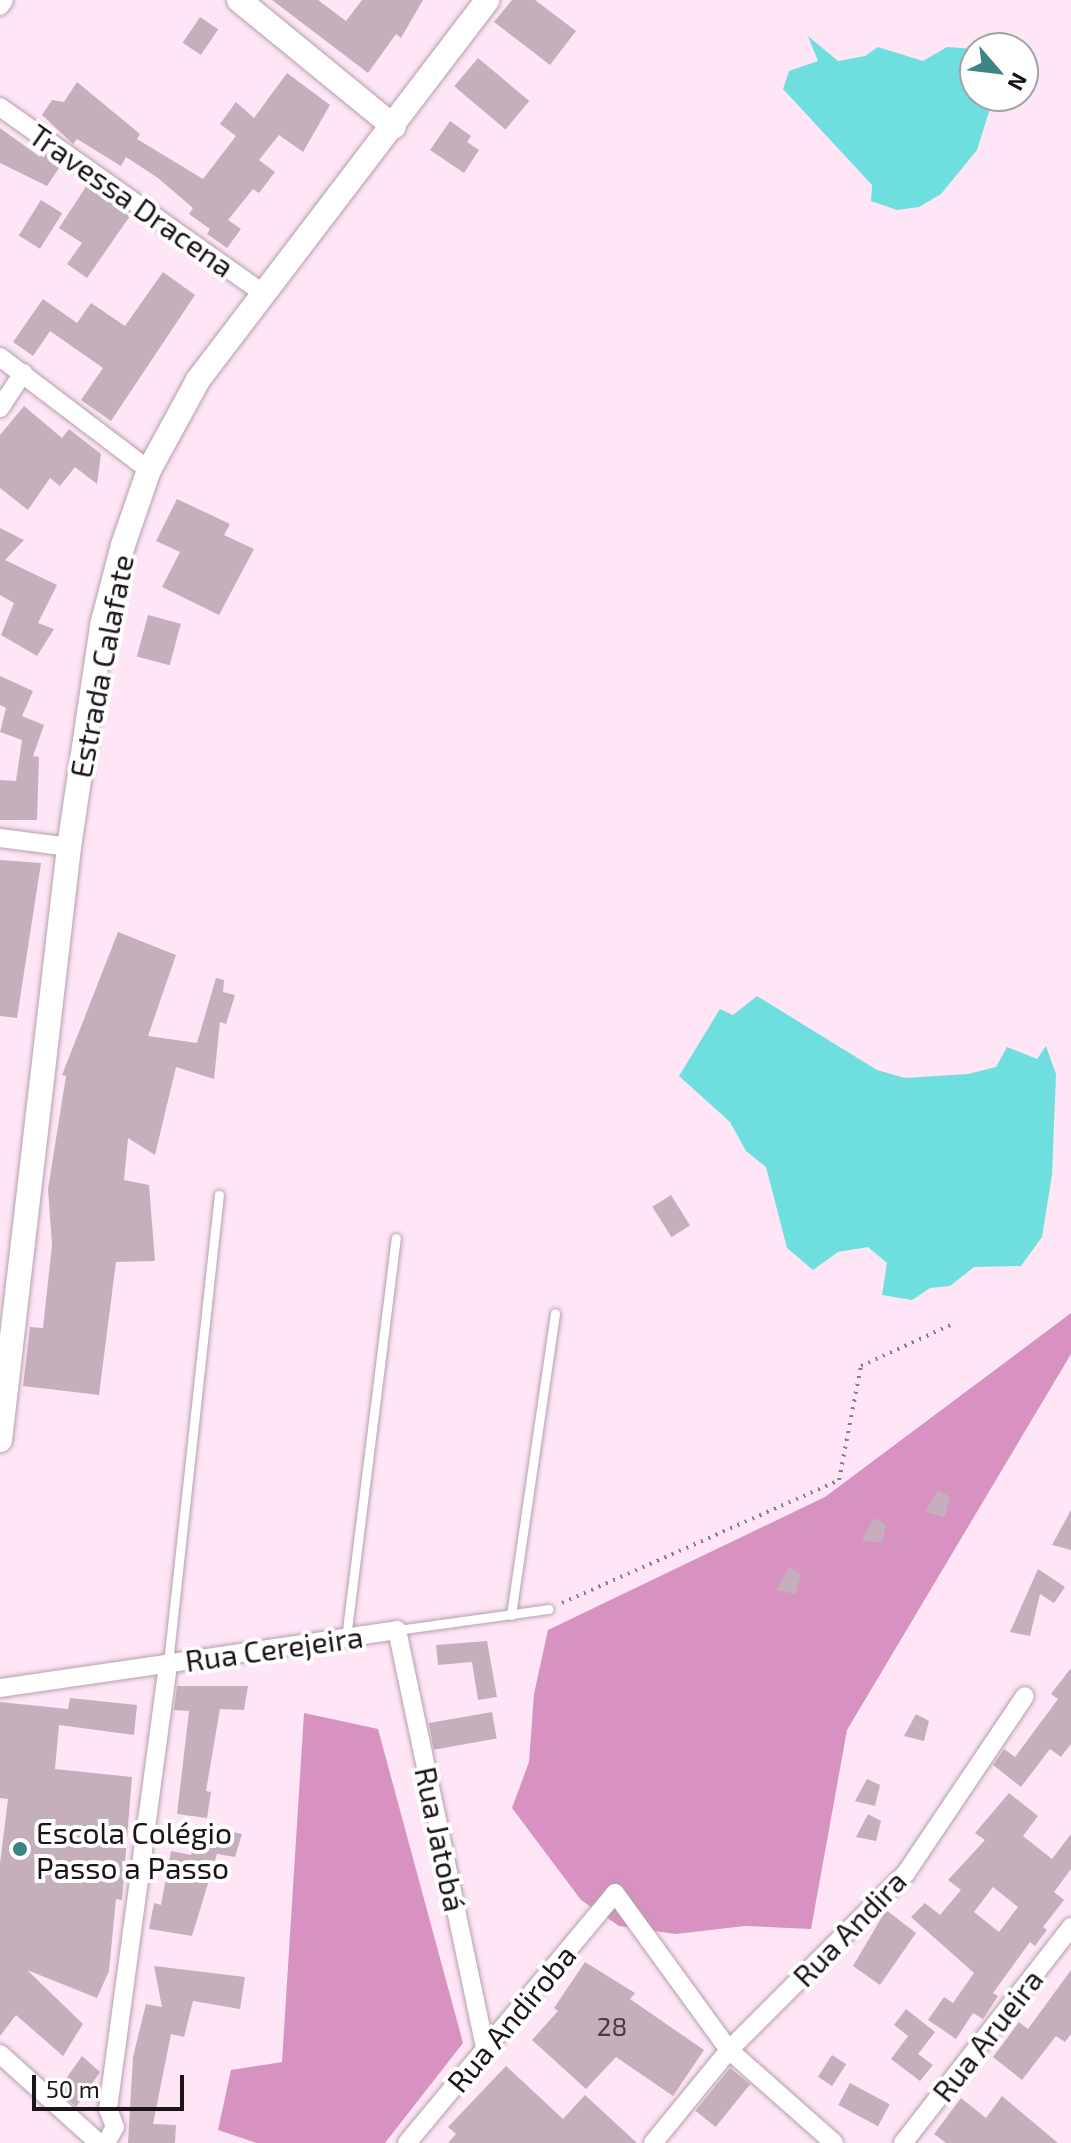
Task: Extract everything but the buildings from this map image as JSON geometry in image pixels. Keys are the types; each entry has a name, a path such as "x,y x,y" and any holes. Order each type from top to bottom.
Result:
{"street":[{"path":"0,6 4,0"},
{"name":"Estrada Calafate","path":"0,1440 69,847 102,625 149,470 198,380 394,127 487,0"},
{"path":"242,1 394,127"},
{"name":"Travessa Dracena","path":"0,107 263,293"},
{"path":"0,357 149,470"},
{"path":"0,408 23,373"},
{"path":"0,838 69,847"},
{"name":"Rua Cerejeira","path":"0,1688 397,1630"},
{"name":"Rua Jatobá","path":"397,1630 485,2047"},
{"path":"106,2143 115,2127 108,2109 168,1663"},
{"name":"Rua Andira","path":"653,2143 729,2050 906,1873 1025,1696"},
{"name":"Rua Andiroba","path":"407,2143 615,1893 729,2050"},
{"name":"Rua Arueira","path":"903,2143 1071,1927"},
{"path":"729,2050 834,2143"},
{"path":"0,2054 99,2143"}],"lane":[{"path":"168,1663 219,1195"},
{"path":"346,1638 396,1238"},
{"path":"511,1615 555,1313"},
{"name":"Rua Cerejeira","path":"397,1630 549,1609"}],"path":[{"path":"549,1609 839,1480 861,1366 955,1323"}],"shaded area":[{"path":"1071,1313 1071,1354 847,1730 811,1929 745,1926 676,1934 619,1926 581,1900 512,1808 529,1762 534,1694 548,1630 825,1497"},
{"path":"304,1713 378,1729 463,2043 385,2143 257,2143 218,2130 231,2070 282,2062"}],"water":[{"path":"808,36 838,61 865,56 878,47 923,61 947,47 959,48 959,112 989,112 977,150 941,194 919,207 897,210 871,201 872,185 783,89 789,71 818,61"},
{"path":"757,996 877,1070 905,1078 968,1074 996,1067 1007,1047 1037,1059 1046,1046 1056,1074 1052,1175 1042,1237 1021,1266 974,1267 950,1286 930,1288 912,1300 882,1295 887,1263 868,1247 838,1252 813,1270 787,1248 766,1167 746,1151 730,1122 679,1076 720,1009 733,1015"}],"place":[{"name":"Escola Colégio Passo a Passo","path":"20,1849"}]}
